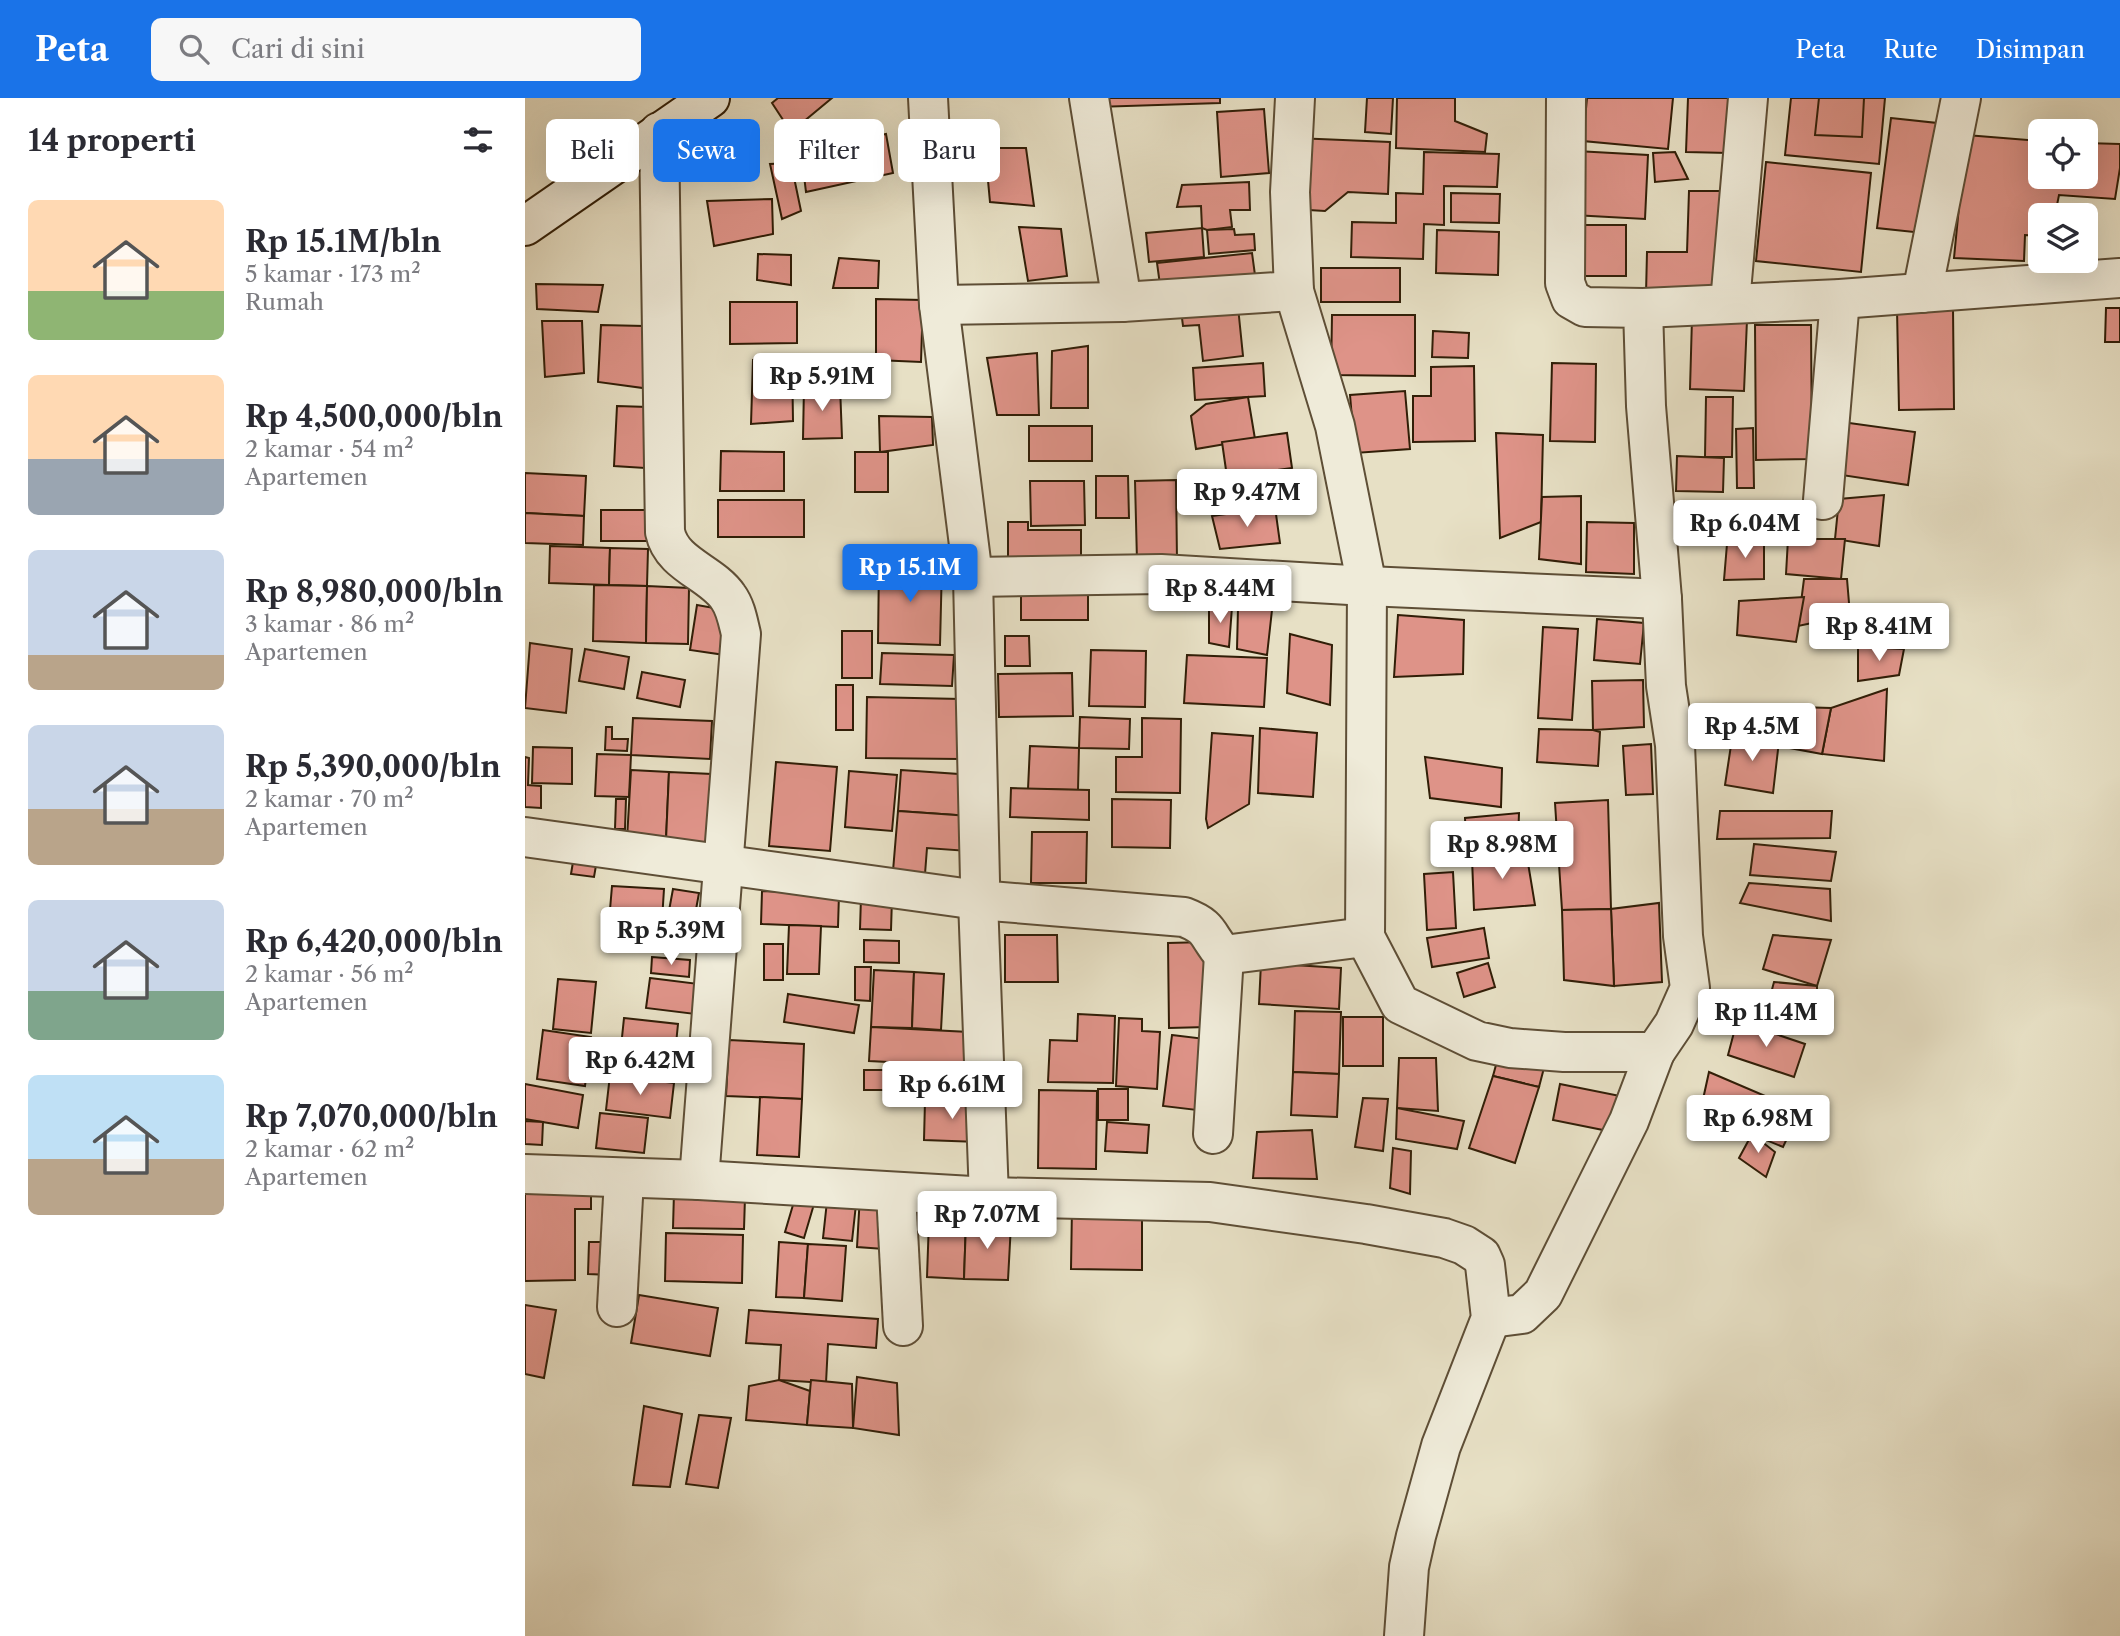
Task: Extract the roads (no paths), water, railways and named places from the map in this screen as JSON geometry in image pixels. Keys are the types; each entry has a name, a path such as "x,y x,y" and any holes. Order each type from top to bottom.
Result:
{"street":[{"path":"678,119 709,98"},
{"path":"928,98 939,305 972,577 980,881 978,900 989,1197"},
{"path":"1089,98 1122,302"},
{"path":"1295,98 1290,192 1294,291 1335,426 1367,586 1365,937 1400,1003 1477,1041 1510,1048 1564,1052 1655,1052"},
{"path":"1566,98 1565,234 1568,291 1577,304 1585,307 1643,308 1840,299 2120,278"},
{"path":"1730,303 1748,98"},
{"path":"1922,293 1961,98"},
{"path":"525,226 653,136"},
{"path":"660,182 665,533 673,551 708,577 729,597 741,634 699,1180"},
{"path":"939,305 1122,302 1294,291"},
{"path":"1823,500 1840,299"},
{"path":"1490,1318 1522,1314 1543,1294 1629,1121 1655,1052 1674,1024 1690,988 1683,936 1675,745 1666,686 1662,599 1646,405 1643,308"},
{"path":"972,577 1161,574 1662,599"},
{"path":"525,837 978,900 1184,917 1201,924 1224,955 1213,1135"},
{"path":"1224,955 1365,937"},
{"path":"525,1174 699,1180 989,1197 1210,1202 1366,1224 1444,1238 1464,1245 1481,1256 1488,1282 1490,1318 1441,1446 1416,1536 1409,1567 1404,1636"},
{"path":"617,1307 624,1179"},
{"path":"896,1193 904,1326"}]}
